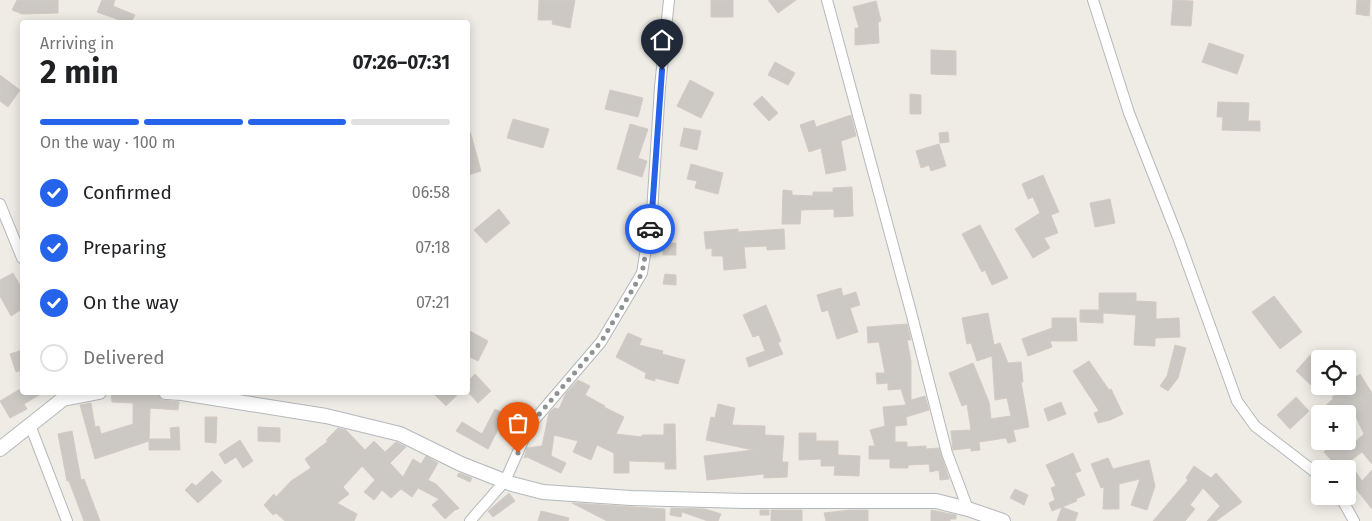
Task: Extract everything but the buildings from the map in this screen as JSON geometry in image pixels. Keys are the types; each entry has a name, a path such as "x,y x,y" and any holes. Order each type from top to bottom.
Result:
{"street":[{"path":"470,521 505,481 530,425 601,342 642,273 652,212 660,87 669,0"},
{"path":"827,0 947,453 968,509"},
{"path":"1093,0 1129,113 1179,240 1237,401 1255,426 1311,469"},
{"path":"0,204 20,253"},
{"path":"195,395 326,416 400,434 461,464 505,481 543,492 631,498 745,502 936,501 968,509 1002,521"},
{"path":"0,449 62,396"},
{"path":"30,425 67,521"},
{"path":"1345,505 1354,521"}],"way so far":[{"path":"518,453 530,425 601,342 634,287 642,273 650,229"}],"route":[{"path":"650,229 662,70"}]}
